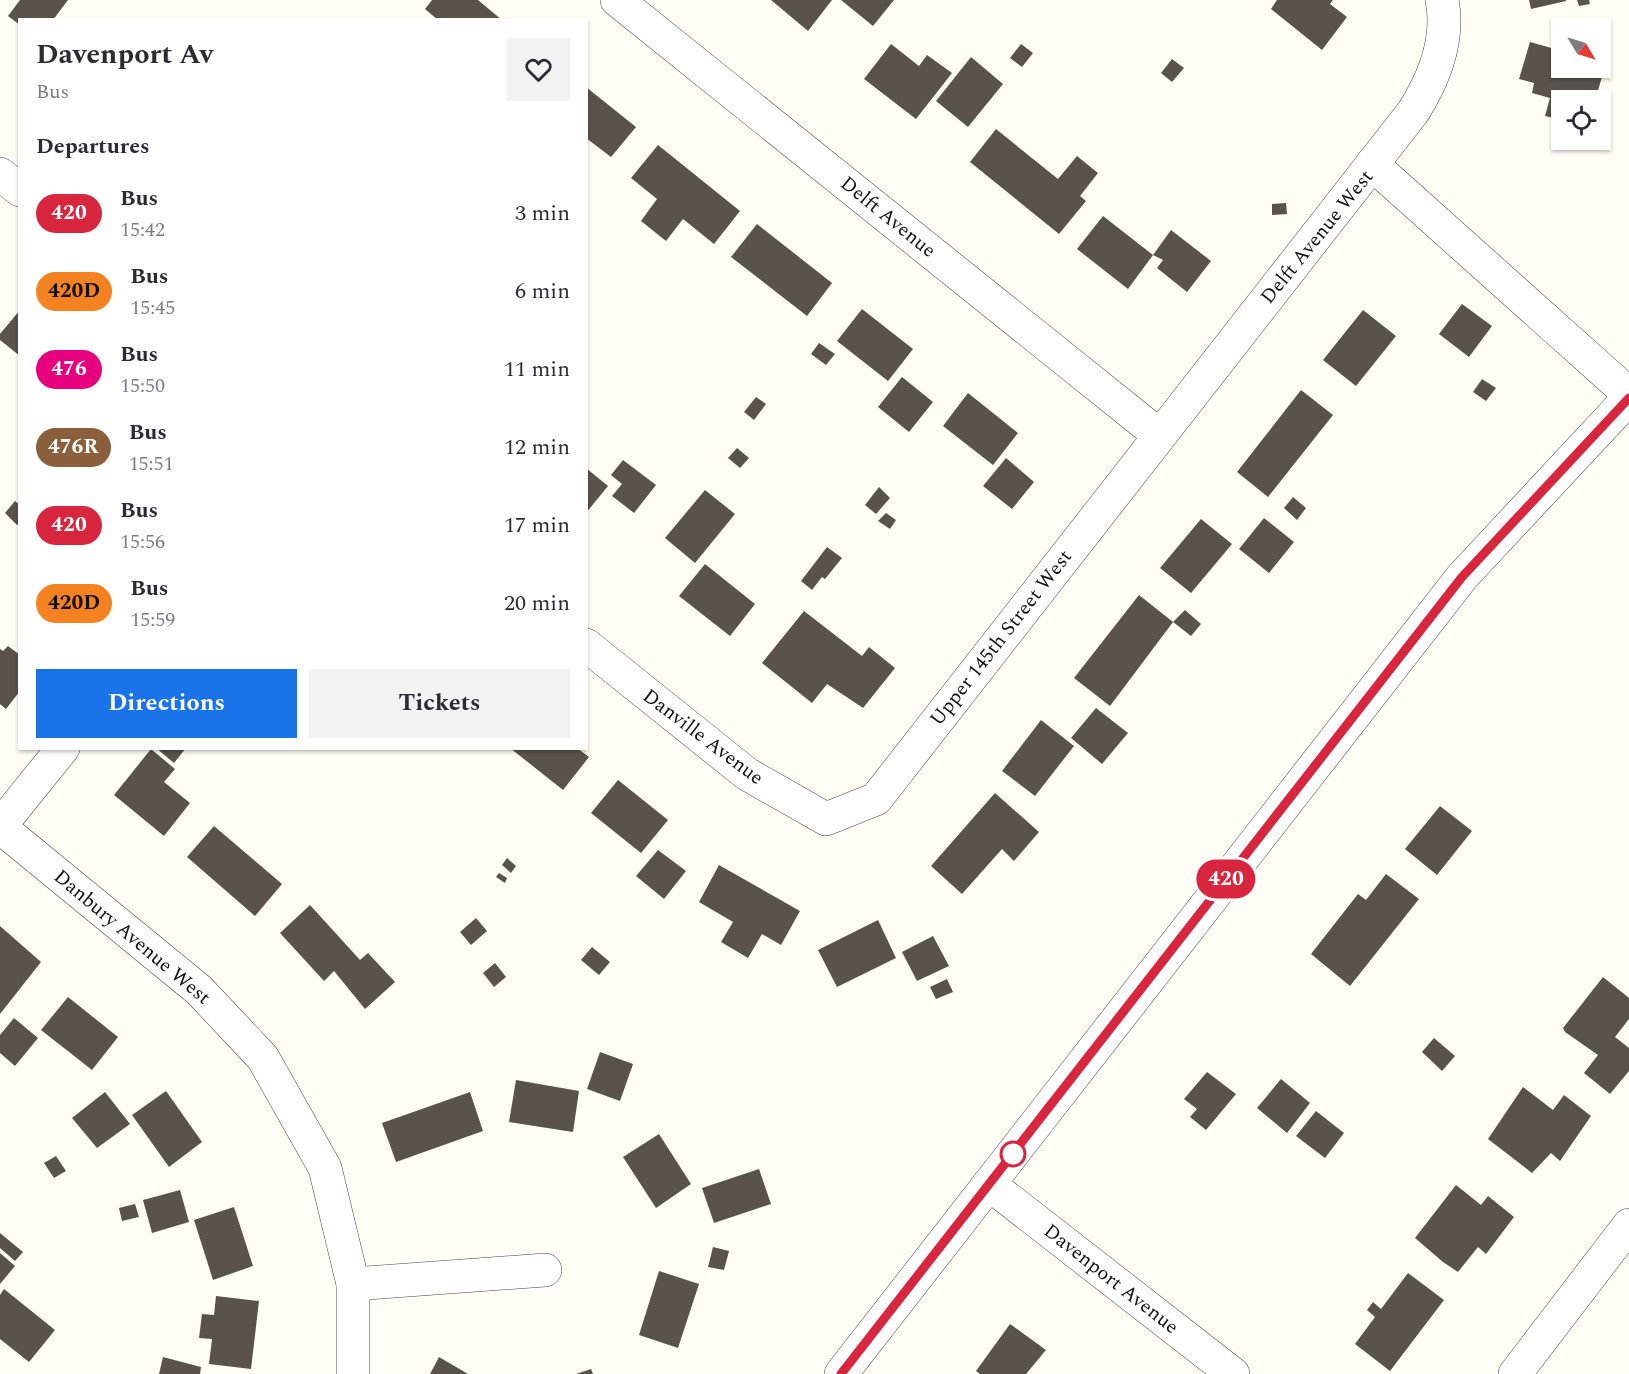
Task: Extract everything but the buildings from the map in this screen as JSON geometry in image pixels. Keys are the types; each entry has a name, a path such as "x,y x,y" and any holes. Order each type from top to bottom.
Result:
{"street":[{"name":"Delft Avenue","path":"617,0 1159,435"},
{"path":"1372,164 1413,112 1428,88 1444,34 1442,0"},
{"name":"Delft Avenue West","path":"1159,435 1372,164 1629,396"},
{"path":"0,174 18,188"},
{"path":"841,1374 1462,577 1629,396"},
{"name":"Upper 145th Street West","path":"826,819 876,799 1159,435"},
{"name":"Danville Avenue","path":"588,647 747,774 826,819"},
{"path":"0,827 61,750"},
{"name":"Danbury Avenue West","path":"0,827 199,990 263,1058 325,1168 353,1284"},
{"name":"Davenport Avenue","path":"989,1184 1233,1374"},
{"path":"1515,1374 1629,1225"},
{"path":"353,1374 353,1284 545,1270"}],"bus line":[{"name":"420","path":"841,1374 1462,577 1629,398"}]}
